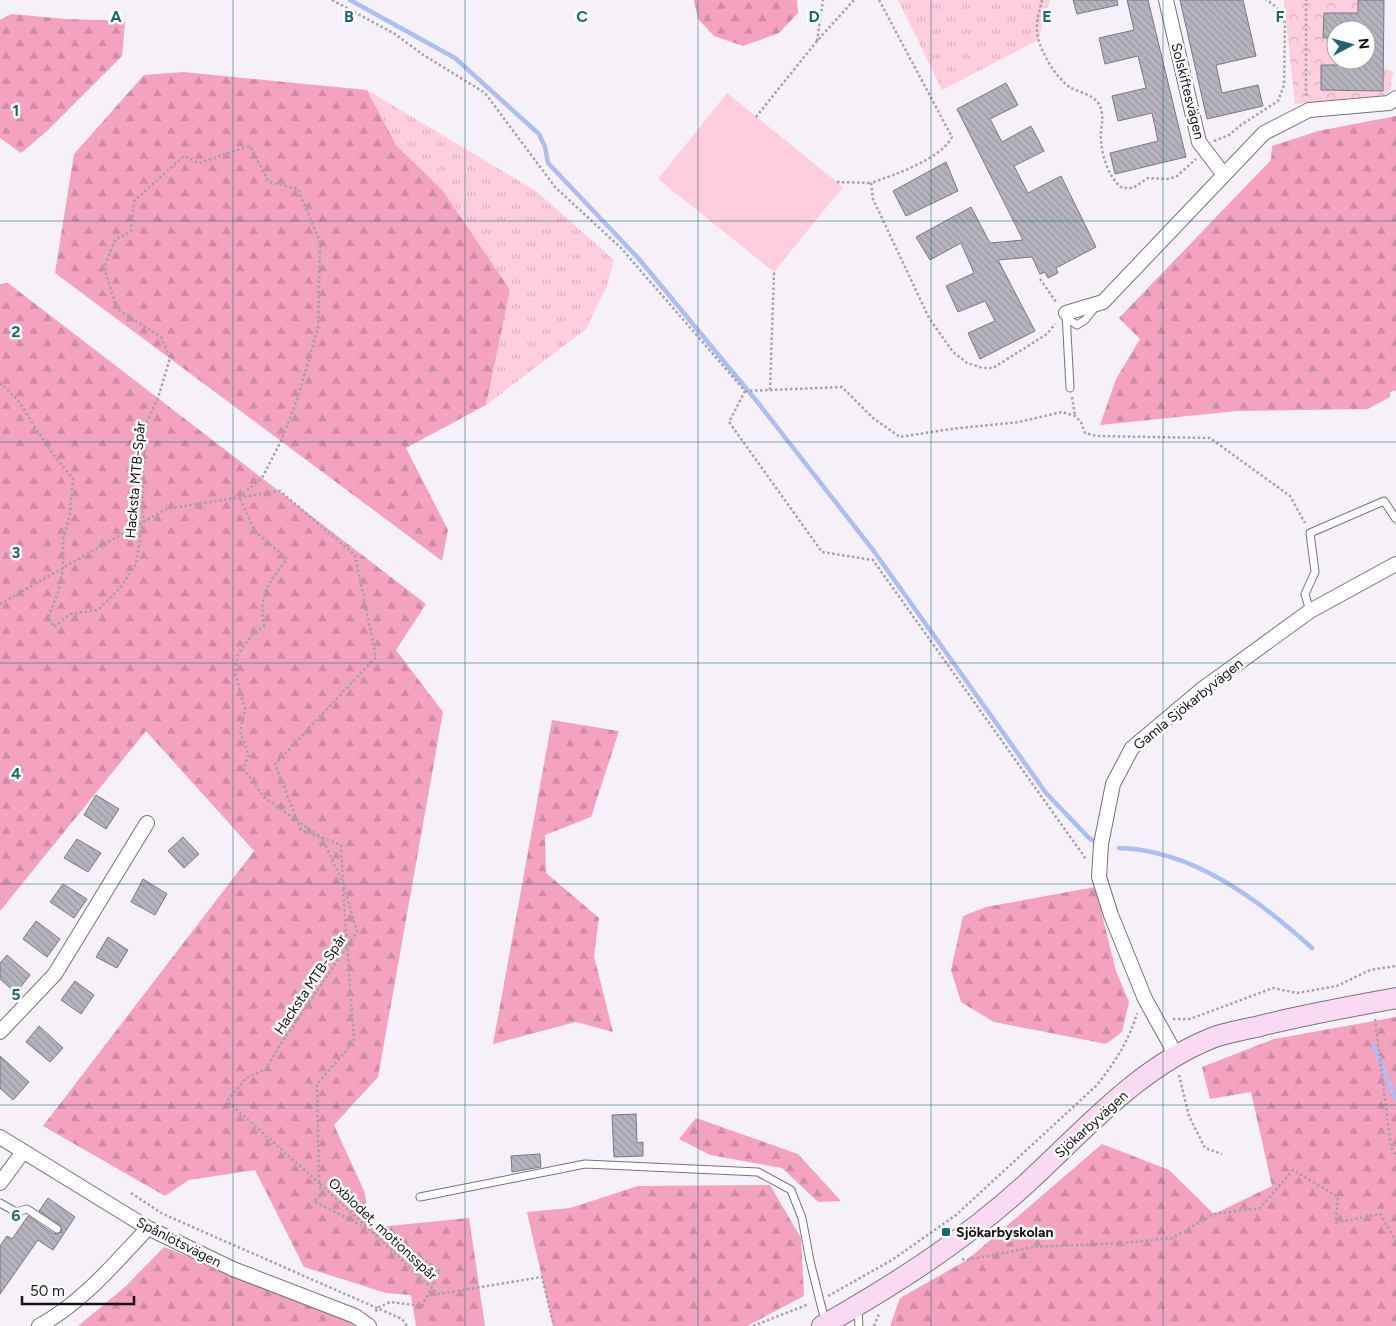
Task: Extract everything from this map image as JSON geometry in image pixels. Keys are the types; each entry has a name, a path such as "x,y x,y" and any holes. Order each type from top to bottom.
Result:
{"street":[{"name":"Solskiftesvägen","path":"1166,0 1199,142 1224,176"},
{"path":"1067,314 1103,302 1264,133 1306,112 1389,103 1396,98"},
{"name":"Gamla Sjökarbyvägen","path":"1174,1057 1170,1044 1145,999 1111,915 1099,877 1106,809 1113,784 1132,748 1201,690 1310,611 1396,564"},
{"path":"0,1032 55,974 147,823"},
{"name":"Sjökarbyvägen","path":"824,1325 902,1279 950,1245 1025,1184 1092,1119 1138,1081 1174,1057 1212,1038 1396,998"},
{"name":"Spånlötsvägen","path":"0,1137 148,1228 233,1269 372,1321"},
{"path":"0,1183 23,1152"},
{"path":"39,1326 60,1315 94,1285 148,1228"}],"lane":[{"path":"1067,314 1070,388"},
{"path":"1310,611 1305,594 1316,572 1310,533 1384,501 1396,519"},
{"path":"420,1197 585,1164 758,1172 791,1190 802,1218 824,1325"},
{"path":"0,1203 16,1212 27,1209 57,1229"},
{"path":"858,1305 859,1326"}],"path":[{"path":"332,0 395,34 422,54 485,93 555,188 621,248 745,391"},
{"path":"817,41 823,0"},
{"path":"756,117 817,41 854,0"},
{"path":"837,182 871,184 904,171 948,146 952,137 879,0"},
{"path":"1042,0 1037,18 1036,33 1058,77 1070,87 1091,96 1098,103 1103,115 1101,140 1106,162 1114,182 1122,188 1133,188 1148,178 1169,179 1177,176 1206,152 1217,138 1229,135 1278,101 1284,85 1284,23 1282,13 1266,0"},
{"path":"1306,0 1306,112"},
{"name":"Hacksta MTB-Spår","path":"0,383 18,400 49,449 73,479 70,514 63,540 63,568 59,590 48,618 54,627 70,614 98,610 120,588 136,564 143,522 143,469 147,422 158,398 170,358 161,337 117,309 104,268 115,240 131,231 134,201 184,156 199,163 250,146 268,182 298,189 320,242 318,328 297,400 281,441 262,478 239,498 255,530 287,559 266,591 261,606 264,626 252,635 238,654 235,673 245,709 240,732 249,755 243,768 264,797 322,838 343,883 357,932 280,1045 266,1069 246,1078 227,1101 319,1183"},
{"path":"871,184 873,200 929,318 953,352 967,363 983,368 993,368 1046,334 1067,314 1040,279"},
{"path":"770,390 774,272"},
{"path":"745,391 842,387 873,418 900,437 1018,422 1062,412 1075,416 1081,422 1085,433 1096,436 1210,438 1290,496 1310,533"},
{"path":"1070,388 1075,416"},
{"path":"745,391 729,422 822,552 873,560 1099,877"},
{"name":"Oxblodet, motionsspår","path":"0,604 166,509 280,491 355,555 376,657 275,764 301,830 342,845 346,948 354,1042 317,1084 319,1183 438,1294 542,1277 554,1326"},
{"path":"1158,1022 1190,1019 1273,988 1297,993 1336,986 1370,970 1396,966"},
{"path":"1336,986 1362,1004 1376,1020 1391,1147 1396,1156"},
{"path":"892,1260 956,1215 1097,1085 1131,1035 1139,1006 1145,999"},
{"path":"1174,1057 1189,1116 1205,1148 1222,1154"},
{"path":"960,1259 967,1260 1034,1246 1124,1243 1172,1238 1214,1214 1260,1208 1293,1170 1338,1197 1336,1223 1380,1214 1396,1241"},
{"path":"319,1183 322,1194 314,1201 416,1254 440,1271 422,1306 390,1302 376,1308 372,1321"},
{"path":"131,1193 163,1214 402,1319 407,1326"}],"green space":[{"path":"694,0 797,0 798,13 779,33 743,46 714,36 698,19"},
{"path":"898,0 1050,0 1038,40 942,90"},
{"path":"1284,0 1358,0 1358,13 1324,13 1323,37 1326,37 1326,65 1321,65 1321,90 1383,91 1383,68 1393,72 1390,90 1381,100 1295,104"},
{"path":"11,14 66,19 125,21 122,56 46,132 21,153 0,138 0,20"},
{"path":"183,72 367,90 396,145 443,191 510,290 486,405 406,448 448,530 442,561 55,273 74,154 144,75"},
{"path":"367,90 536,191 614,260 607,285 586,329 486,405 510,290 443,191 396,145"},
{"path":"727,93 843,187 774,272 658,179"},
{"path":"1396,116 1396,390 1390,392 1390,397 1368,409 1237,411 1100,425 1116,379 1140,339 1119,318 1271,160 1272,146 1318,131"},
{"path":"8,283 426,604 396,650 443,712 378,1077 334,1125 365,1193 369,1228 469,1218 485,1326 416,1326 411,1295 386,1293 304,1267 255,1170 189,1180 165,1196 43,1126 254,851 146,731 0,911 0,284"},
{"path":"552,720 619,731 591,817 545,835 546,873 599,918 594,956 613,1032 576,1022 493,1044"},
{"path":"1095,887 1116,971 1129,1002 1122,1032 1106,1044 994,1022 961,1002 951,970 963,916 986,907"},
{"path":"1396,1017 1396,1326 890,1326 900,1298 967,1260 1102,1144 1169,1170 1214,1214 1272,1186 1251,1092 1210,1099 1202,1067 1274,1039"},
{"path":"696,1118 798,1154 841,1201 818,1202 782,1168 710,1155 679,1139"},
{"path":"770,1185 801,1238 804,1296 747,1326 553,1326 527,1212 570,1208 638,1186"},
{"path":"164,1247 339,1315 355,1326 78,1326 125,1287"}],"building":[{"path":"1073,0 1117,0 1118,5 1077,14"},
{"path":"1127,0 1148,0 1186,157 1115,174 1110,153 1158,141 1152,113 1118,121 1112,96 1146,88 1138,56 1105,64 1099,38 1134,30"},
{"path":"1180,0 1243,0 1256,56 1216,65 1222,93 1258,85 1263,106 1207,119"},
{"path":"1358,0 1384,0 1383,91 1321,90 1321,65 1326,65 1326,70 1376,70 1376,20 1326,20 1326,38 1323,38 1324,13 1358,13"},
{"path":"1006,83 1018,105 990,119 1002,142 1031,126 1044,151 1014,166 1028,193 1061,176 1096,247 1056,268 1058,273 1048,278 1045,272 1040,274 1032,257 998,260 1035,331 980,359 968,333 995,321 985,301 958,312 946,286 974,273 961,243 930,260 916,237 971,207 990,243 1023,240 957,109"},
{"path":"946,162 958,191 906,216 893,191"},
{"path":"96,795 119,809 106,829 84,815"},
{"path":"183,837 199,854 184,868 168,851"},
{"path":"77,839 101,853 88,872 64,858"},
{"path":"143,879 167,894 155,915 131,902"},
{"path":"63,884 87,899 74,918 50,902"},
{"path":"36,921 60,939 47,957 23,939"},
{"path":"108,937 128,950 117,968 96,957"},
{"path":"7,955 30,975 16,993 0,979 0,963"},
{"path":"75,981 94,995 81,1014 61,1000"},
{"path":"39,1026 63,1048 50,1062 26,1042"},
{"path":"0,1056 29,1082 13,1100 0,1088"},
{"path":"636,1114 637,1143 643,1142 643,1156 614,1157 612,1115"},
{"path":"540,1154 541,1167 512,1172 511,1156"},
{"path":"48,1198 75,1217 53,1250 38,1240 0,1294 0,1246 7,1236 12,1239 28,1216 54,1234 62,1232 60,1225 39,1211"}],"waterway":[{"path":"350,0 455,58 539,134 545,147 548,163 639,259 755,399 873,550 1046,793 1089,838 1096,842"},
{"path":"1119,848 1146,851 1173,858 1199,868 1223,881 1270,912 1312,948"},
{"path":"1374,1046 1396,1099"}],"place":[{"name":"Sjökarbyskolan","path":"946,1232"}]}
